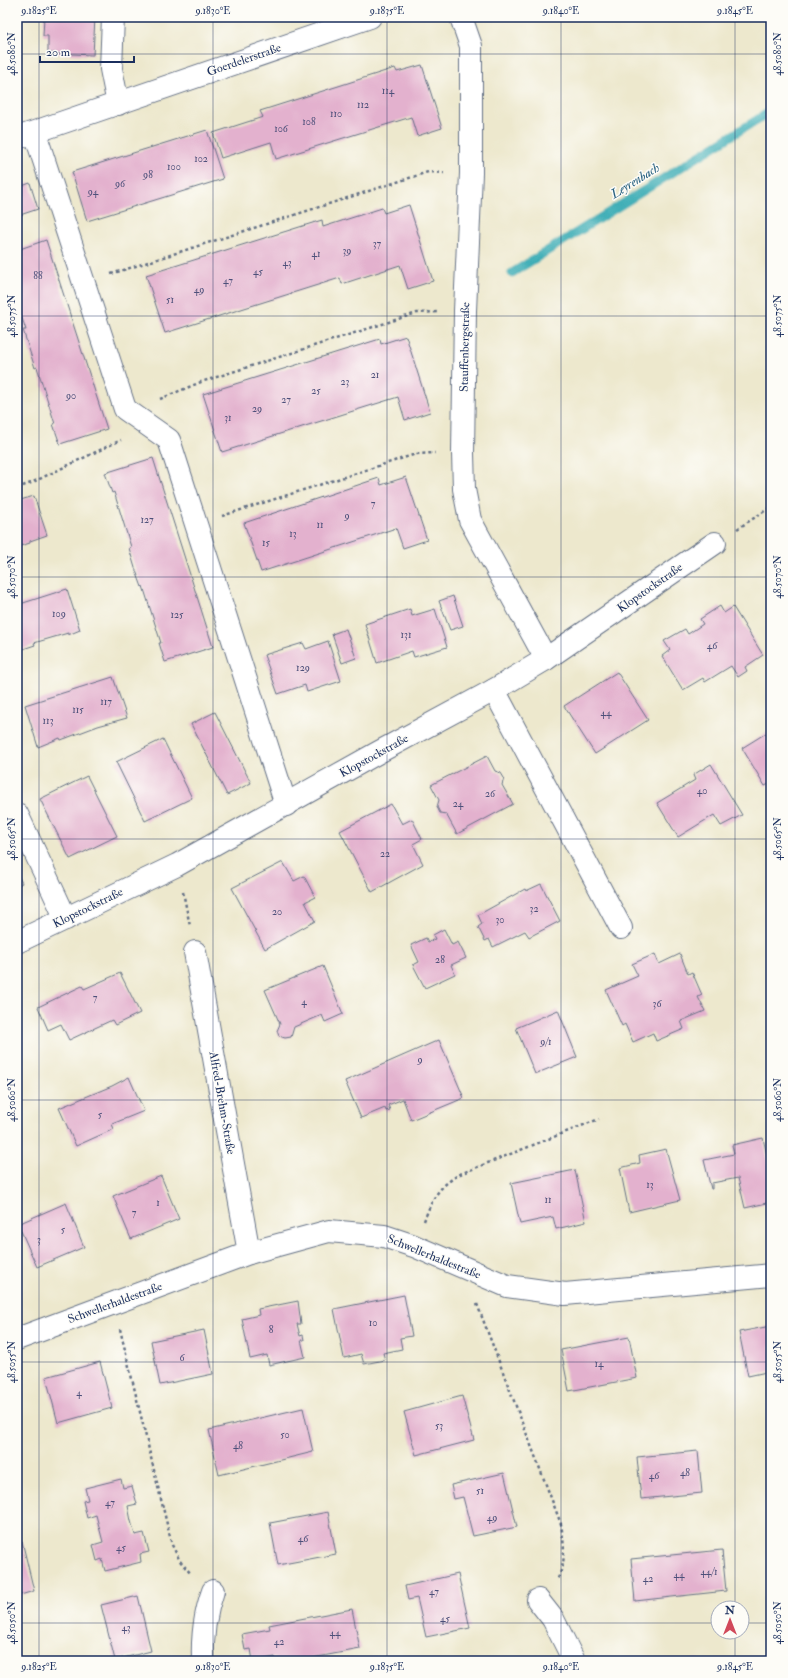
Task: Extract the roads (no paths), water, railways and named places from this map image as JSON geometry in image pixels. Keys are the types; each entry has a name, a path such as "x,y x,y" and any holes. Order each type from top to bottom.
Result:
{"street":[{"path":"113,17 111,69 118,104"},
{"name":"Goerdelerstraße","path":"26,135 370,17"},
{"name":"Stauffenbergstraße","path":"461,18 471,46 471,173 465,311 463,453 464,489 470,520 546,659"},
{"path":"26,135 84,283 125,409 169,440 286,805"},
{"name":"Klopstockstraße","path":"17,942 177,865 379,752 494,690 546,659 715,543"},
{"path":"494,690 621,928"},
{"path":"17,814 66,919"},
{"name":"Alfred-Brehm-Straße","path":"196,952 249,1254"},
{"name":"Schwellerhaldestraße","path":"17,1339 249,1254 329,1232 384,1236 414,1246 507,1286 565,1294 771,1275"},
{"path":"203,1661 204,1630 213,1591"},
{"path":"538,1600 554,1619 574,1661"}],"waterway":[{"name":"Leyrenbach","path":"512,273 771,111"}]}
